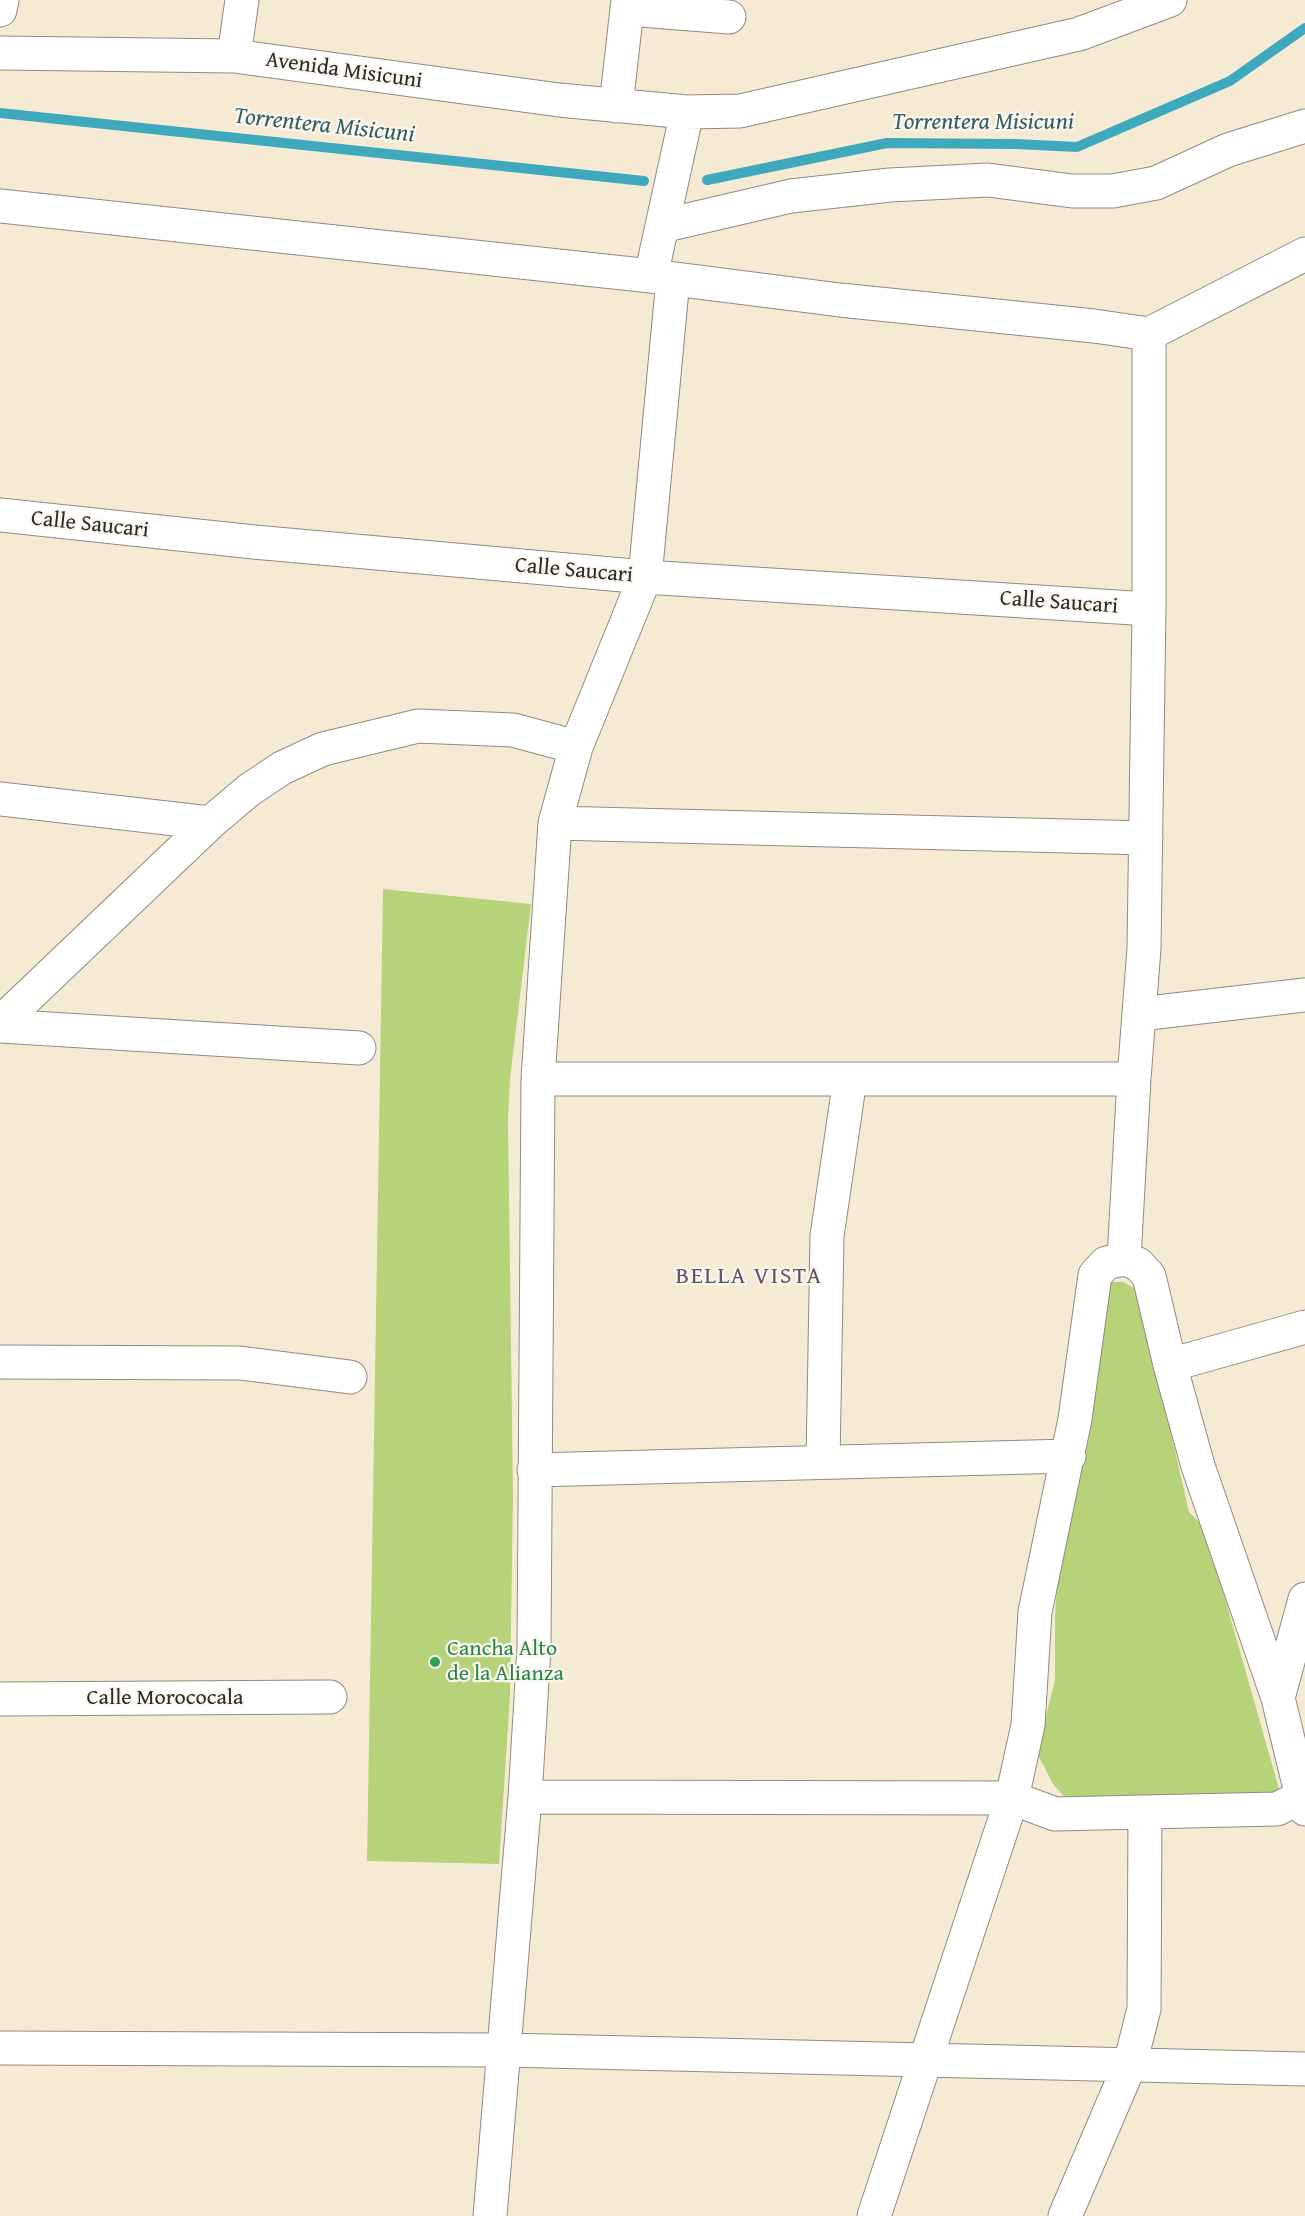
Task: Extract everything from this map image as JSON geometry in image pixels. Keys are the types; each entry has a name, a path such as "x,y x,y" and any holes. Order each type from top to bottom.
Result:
{"street":[{"path":"0,10 2,0"},
{"path":"234,56 242,0"},
{"name":"Avenida Misicuni","path":"0,52 234,56 559,100 687,111 740,111 1068,37 1157,7 1170,0"},
{"path":"616,106 628,4 729,17"},
{"path":"490,2216 525,1797 534,1648 538,1079 555,823 576,747 645,577 662,277 662,226 687,111"},
{"path":"662,226 791,196 890,185 988,180 1072,190 1113,191 1156,183 1228,150 1305,126"},
{"path":"0,206 662,277 840,300 1094,326 1149,334 1305,254"},
{"path":"1124,1259 1144,948 1149,609 1149,334"},
{"name":"Calle Saucari","path":"0,515 254,542 645,577 1149,609"},
{"path":"0,1025 210,823 249,790 282,768 323,749 418,726 513,730 576,747"},
{"path":"0,799 210,823"},
{"path":"555,823 1146,838"},
{"path":"1140,1014 1305,995"},
{"path":"0,1025 359,1048"},
{"path":"538,1079 1134,1079"},
{"path":"823,1462 827,1236 850,1079"},
{"path":"525,1797 1012,1798 1055,1814 1277,1809 1304,1800 1278,1698 1198,1466 1170,1365 1149,1276 1138,1264 1124,1259 1106,1263 1095,1275 1069,1456 1035,1612 1028,1725 1012,1798 874,2216"},
{"path":"1170,1365 1305,1327"},
{"path":"0,1362 240,1363 350,1377"},
{"path":"534,1470 1069,1456"},
{"path":"1278,1698 1305,1599"},
{"name":"Calle Morococala","path":"0,1700 330,1697"},
{"path":"1065,2216 1130,2064 1144,2009 1145,1812"},
{"path":"0,2048 504,2050 1305,2069"}],"green space":[{"path":"383,889 531,904 510,1079 508,1119 513,1495 510,1695 499,1864 367,1861"},
{"path":"1112,1282 1123,1282 1134,1288 1140,1298 1189,1512 1205,1528 1281,1796 1069,1802 1053,1784 1037,1753 1055,1680 1057,1584 1089,1437 1101,1300 1104,1291"}],"waterway":[{"name":"Torrentera Misicuni","path":"707,180 887,143 1077,147 1230,81 1305,28"},
{"name":"Torrentera Misicuni","path":"0,113 644,181"}],"place":[{"name":"Cancha Alto de la Alianza","path":"435,1662"}],"district":[{"name":"BELLA VISTA","path":"749,1277"}]}
